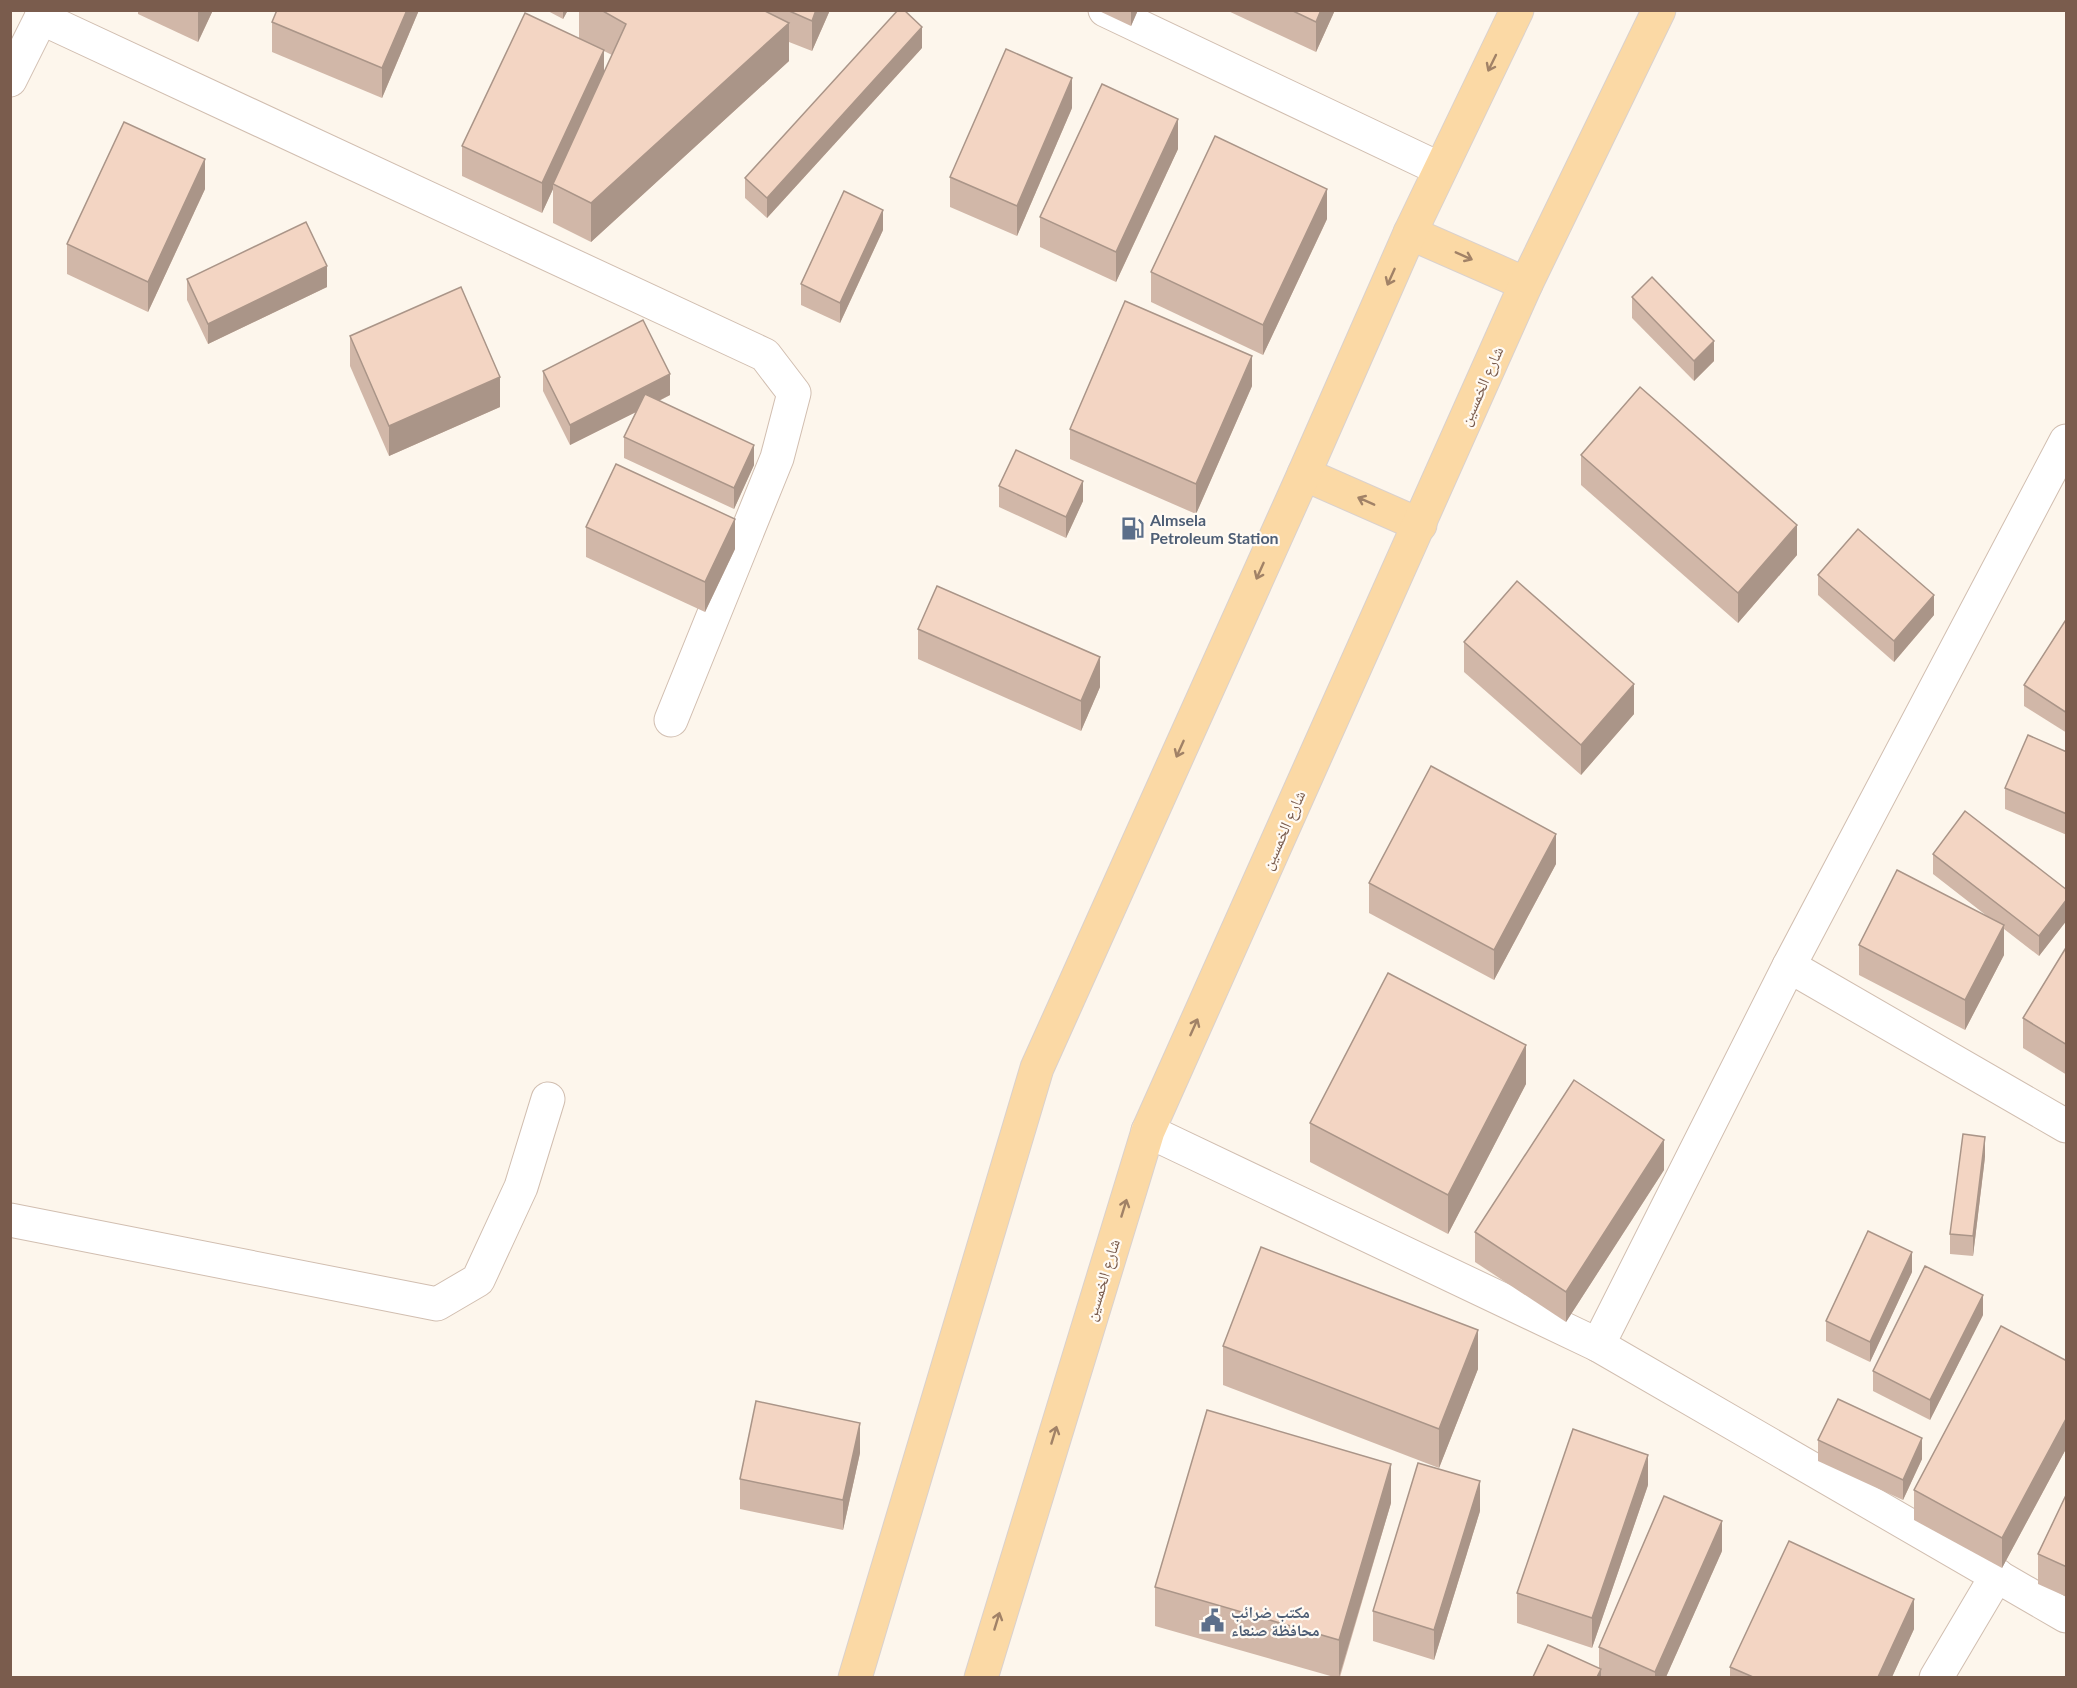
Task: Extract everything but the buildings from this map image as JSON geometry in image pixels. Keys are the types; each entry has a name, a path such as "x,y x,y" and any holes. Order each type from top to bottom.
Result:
{"main road":[{"path":"855,1677 1037,1068 1410,233 1517,10"},
{"name":"شارع الخمسين","path":"981,1677 1148,1131 1526,284 1659,10"},
{"path":"1410,233 1526,284"},
{"path":"1304,474 1420,525"}],"street":[{"path":"1105,10 1440,169"},
{"path":"10,80 43,14 765,355 794,393 773,469 671,720"},
{"path":"1598,1345 1789,966 2067,441"},
{"path":"1789,966 2067,1126"},
{"path":"10,1220 437,1304 478,1280 521,1187 548,1099"},
{"path":"1148,1131 1598,1345 2067,1616"},
{"path":"1936,1677 1997,1575"}],"place":[{"name":"Almsela Petroleum Station","path":"1132,529"},
{"name":"مكتب ضرائب محافظة صنعاء","path":"1213,1621"}]}
